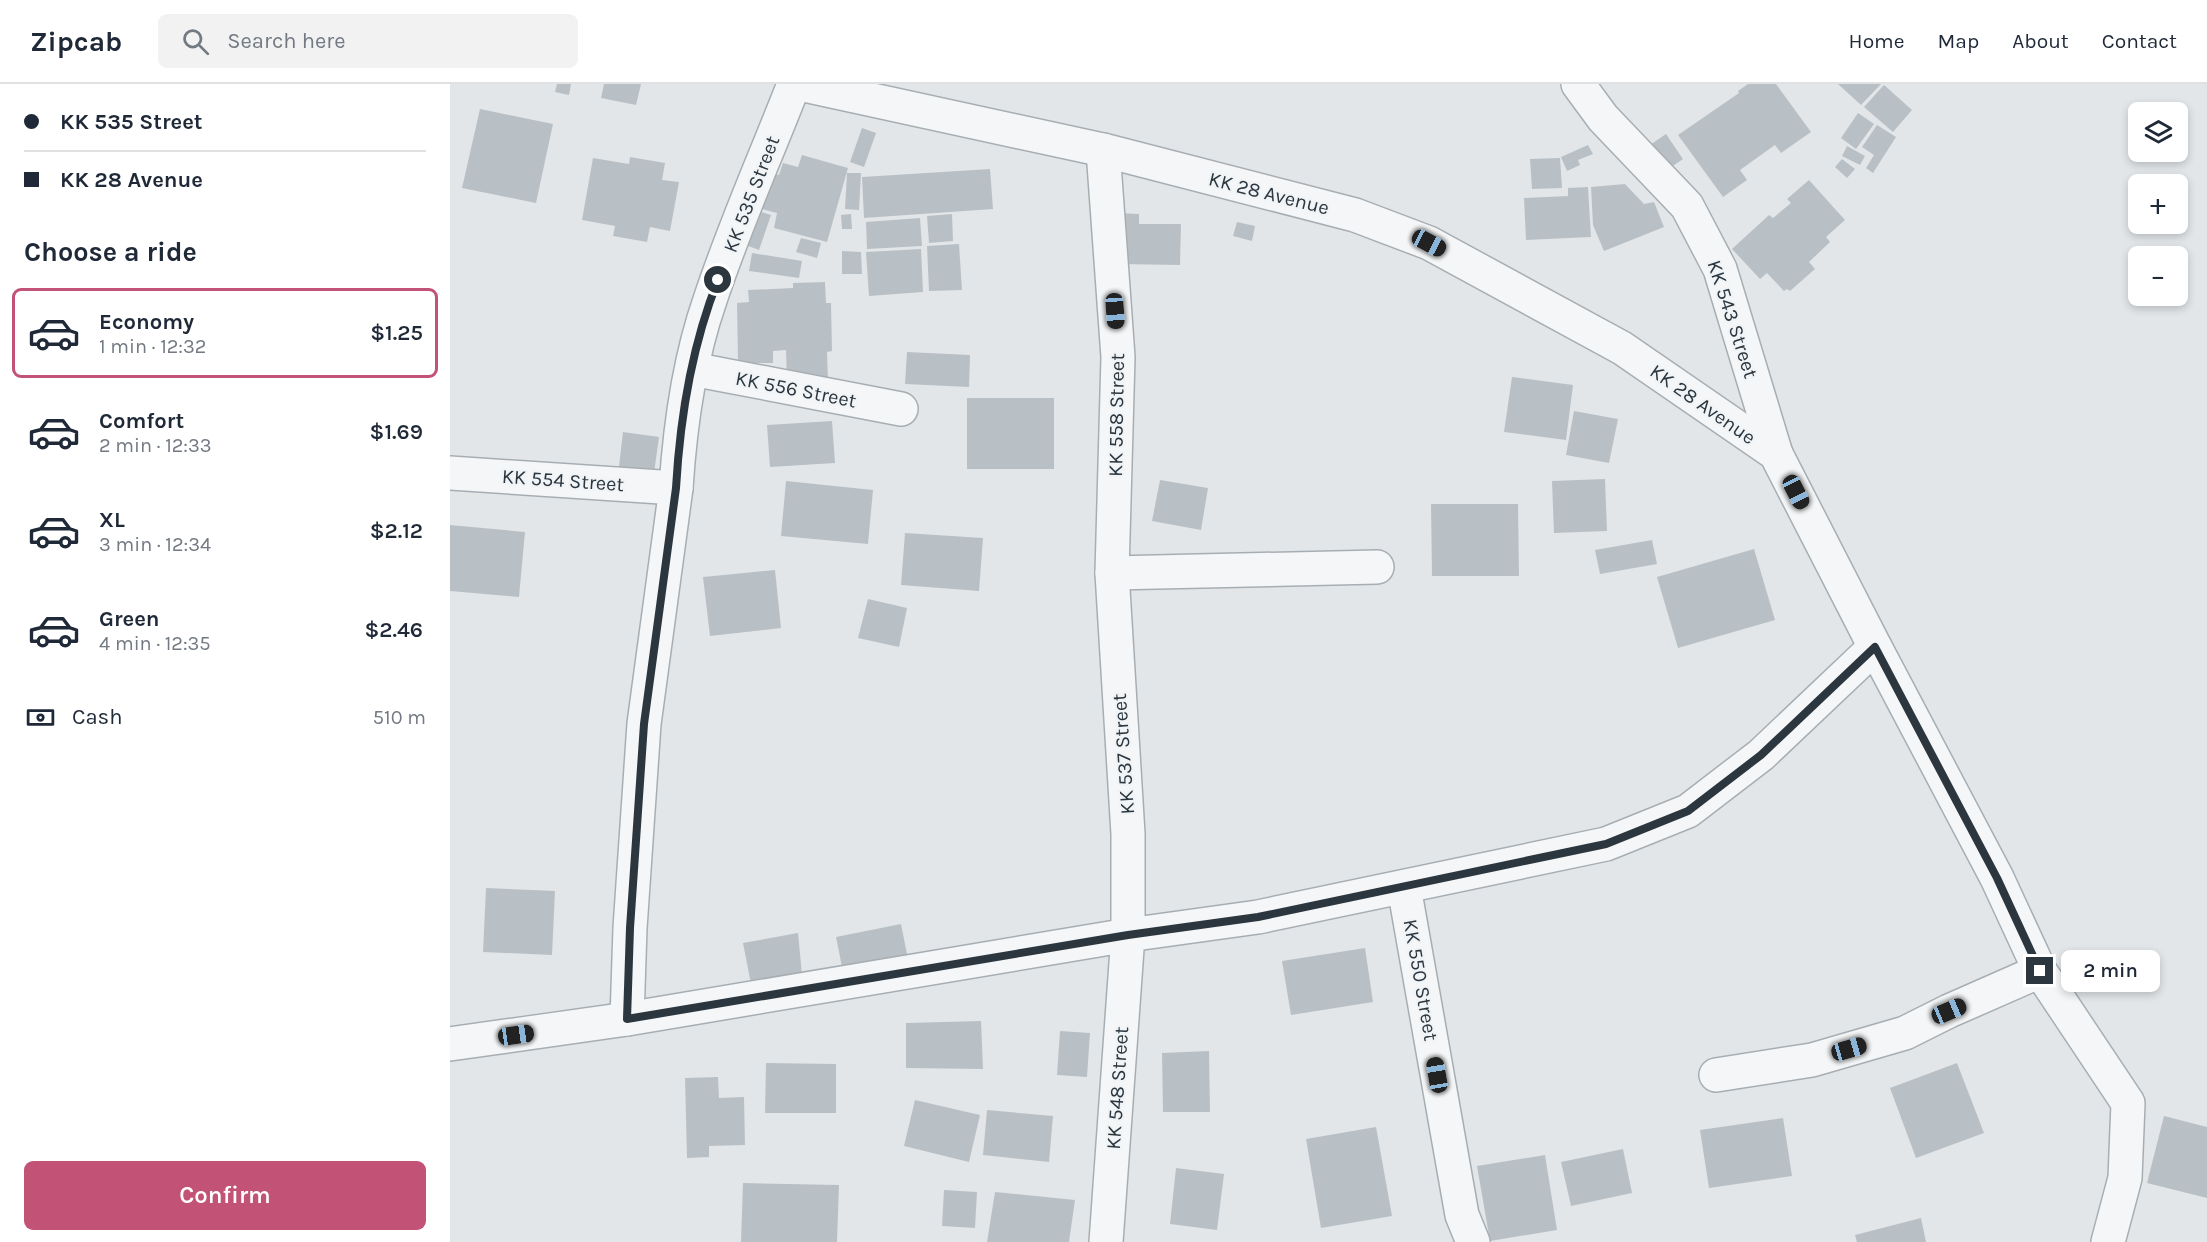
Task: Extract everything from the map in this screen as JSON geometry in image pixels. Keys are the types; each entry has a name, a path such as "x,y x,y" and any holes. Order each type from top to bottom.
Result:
{"street":[{"name":"KK 535 Street","path":"627,1019 630,928 644,724 676,488 678,456 692,369 709,302 794,84"},
{"name":"KK 28 Avenue","path":"799,84 841,89 1102,150 1354,215 1429,243 1622,348 1776,454 1997,878 2040,971 2128,1103 2125,1178 2108,1242"},
{"name":"KK 543 Street","path":"1578,84 1603,118 1687,206 1720,269 1776,454"},
{"name":"KK 558 Street","path":"1102,150 1118,357 1112,573"},
{"name":"KK 556 Street","path":"692,369 901,409"},
{"name":"KK 554 Street","path":"450,473 676,488"},
{"path":"1112,573 1377,567"},
{"name":"KK 537 Street","path":"1112,573 1128,834 1128,935"},
{"path":"450,1044 627,1019 1128,935 1258,917 1606,844 1688,811 1761,755 1875,647"},
{"name":"KK 550 Street","path":"1404,887 1468,1229"},
{"name":"KK 548 Street","path":"1106,1242 1128,935"},
{"path":"1716,1075 1812,1060 1905,1034 1949,1011 2040,971"}],"building":[{"path":"557,84 571,84 569,95 555,92"},
{"path":"604,84 641,84 636,105 601,98"},
{"path":"1748,84 1776,84 1811,132 1781,153 1775,145 1740,170 1747,180 1723,197 1678,135 1739,93 1738,91"},
{"path":"1838,84 1881,84 1861,105"},
{"path":"1884,85 1912,110 1893,132 1864,107"},
{"path":"480,109 553,124 536,203 462,188"},
{"path":"1858,113 1874,124 1856,149 1841,138"},
{"path":"1877,125 1896,137 1873,173 1866,168 1874,155 1862,147"},
{"path":"862,128 876,133 864,167 850,162"},
{"path":"1666,134 1683,159 1667,170 1650,145"},
{"path":"1588,145 1593,154 1578,160 1580,165 1567,171 1561,157"},
{"path":"1847,146 1865,156 1860,165 1842,156"},
{"path":"802,155 848,168 827,242 774,228 777,213 758,208 768,172 779,175 783,163 798,167"},
{"path":"630,157 665,163 662,180 679,182 670,231 650,227 647,242 613,236 615,226 582,220 593,158 629,164"},
{"path":"1560,158 1562,188 1532,189 1530,159"},
{"path":"1842,159 1855,169 1847,178 1835,167"},
{"path":"990,169 993,209 864,218 862,177"},
{"path":"847,173 861,173 859,210 845,209"},
{"path":"1809,180 1845,220 1826,237 1830,242 1809,262 1815,269 1790,291 1787,289 1784,291 1767,273 1760,279 1732,249 1769,215 1773,218 1791,203 1787,199"},
{"path":"1625,184 1644,204 1654,202 1664,227 1604,251 1593,225 1591,187"},
{"path":"1588,187 1591,237 1526,240 1524,198 1568,196 1568,188"},
{"path":"752,209 771,215 759,250 740,243"},
{"path":"1117,213 1139,214 1139,224 1181,224 1180,265 1116,264"},
{"path":"851,214 852,229 842,229 841,215"},
{"path":"952,214 953,241 929,243 927,216"},
{"path":"920,218 922,246 867,249 866,222"},
{"path":"1237,222 1255,226 1252,241 1233,236"},
{"path":"801,238 821,243 817,258 796,252"},
{"path":"959,244 962,290 929,291 927,246"},
{"path":"921,249 923,292 869,296 866,252"},
{"path":"842,251 861,252 862,274 842,274"},
{"path":"752,253 802,261 799,278 749,271"},
{"path":"825,282 826,303 831,303 832,351 827,352 828,381 787,382 786,350 773,351 773,363 738,363 737,303 749,302 748,290 793,288 793,283"},
{"path":"907,352 970,355 969,387 905,384"},
{"path":"1512,377 1573,385 1566,440 1504,432"},
{"path":"967,398 1054,398 1054,469 967,469"},
{"path":"1574,411 1618,419 1609,463 1566,455"},
{"path":"832,421 835,463 770,467 767,425"},
{"path":"623,432 659,437 653,480 618,475"},
{"path":"1605,479 1607,531 1554,533 1552,481"},
{"path":"1160,480 1208,488 1201,530 1152,521"},
{"path":"786,481 873,490 868,544 781,536"},
{"path":"1431,504 1518,504 1519,576 1432,576"},
{"path":"450,525 525,532 519,597 450,591"},
{"path":"905,533 983,538 979,591 901,585"},
{"path":"1652,540 1657,564 1600,574 1595,550"},
{"path":"1754,549 1775,620 1678,648 1657,577"},
{"path":"775,570 781,628 710,636 703,577"},
{"path":"868,599 907,608 899,647 858,638"},
{"path":"486,888 555,891 552,955 483,952"},
{"path":"901,924 909,964 844,977 836,937"},
{"path":"798,933 802,975 751,984 743,943"},
{"path":"1365,948 1373,1002 1291,1015 1282,961"},
{"path":"981,1021 983,1069 906,1068 906,1023"},
{"path":"1060,1031 1090,1033 1087,1077 1057,1075"},
{"path":"1209,1051 1210,1112 1163,1112 1162,1053"},
{"path":"766,1063 836,1064 836,1113 765,1113"},
{"path":"1957,1063 1984,1133 1916,1158 1890,1088"},
{"path":"718,1077 719,1098 744,1097 745,1145 709,1146 709,1157 687,1158 685,1078"},
{"path":"915,1100 980,1115 969,1162 904,1146"},
{"path":"987,1110 1053,1116 1049,1162 983,1155"},
{"path":"2164,1116 2207,1127 2207,1198 2147,1183"},
{"path":"1783,1118 1792,1176 1709,1188 1700,1130"},
{"path":"1376,1127 1392,1216 1321,1228 1306,1139"},
{"path":"1623,1149 1632,1193 1571,1206 1561,1162"},
{"path":"1545,1155 1557,1230 1490,1241 1477,1166"},
{"path":"1176,1168 1224,1174 1217,1230 1170,1224"},
{"path":"743,1183 839,1185 837,1242 741,1242"},
{"path":"944,1190 977,1192 975,1228 942,1226"},
{"path":"995,1192 1075,1200 1069,1242 987,1242"},
{"path":"1921,1218 1926,1242 1857,1242 1855,1235"}],"route":[{"path":"718,280 709,302 692,369 678,456 676,488 644,724 630,928 627,1019 1128,935 1258,917 1606,844 1688,811 1761,755 1875,647 1997,878 2040,971"}]}
